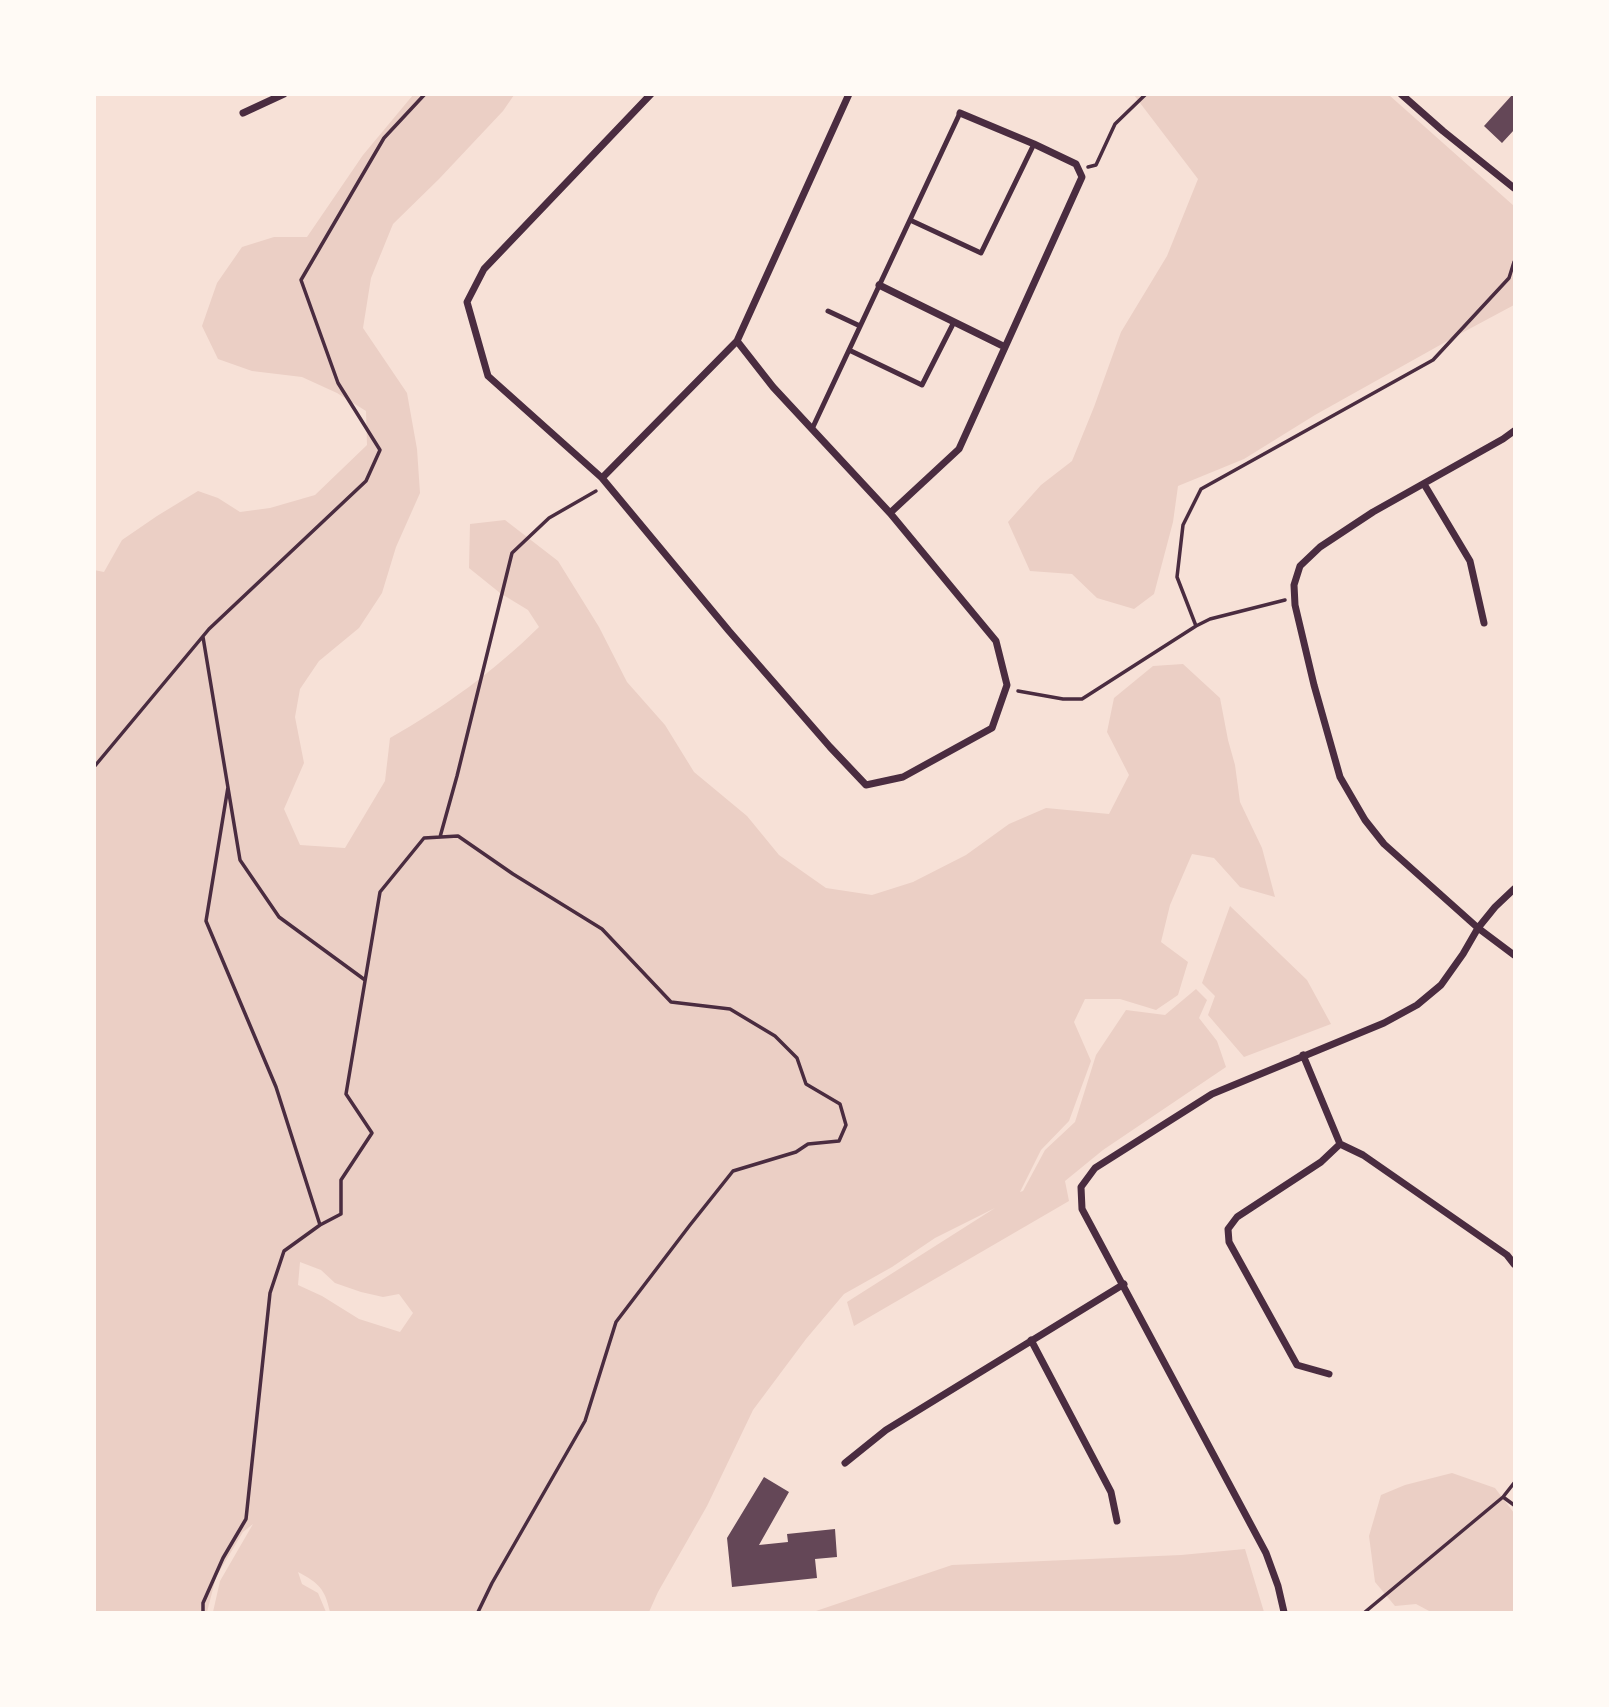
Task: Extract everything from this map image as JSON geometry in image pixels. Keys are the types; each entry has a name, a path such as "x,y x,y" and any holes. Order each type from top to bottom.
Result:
{"street":[{"path":"243,113 284,94"},
{"path":"651,94 484,269 467,302 488,376 605,481 754,660 866,785 903,777 992,728 1007,685 996,641 890,513 773,387 737,341"},
{"path":"605,481 737,341 849,94"},
{"path":"1401,94 1514,188"},
{"path":"890,513 959,449 1082,177 1076,164 961,113"},
{"path":"879,285 1005,347"},
{"path":"1514,431 1373,512 1320,547 1300,566 1294,584 1295,605 1314,685 1340,777 1365,820 1384,844 1478,928 1514,956"},
{"path":"1424,484 1470,561 1484,624"},
{"path":"1284,1612 1266,1553 1082,1209 1081,1186 1095,1168 1212,1094 1384,1023 1418,1005 1441,985 1478,928 1514,889"},
{"path":"1303,1055 1340,1144 1363,1154 1507,1255 1514,1264"},
{"path":"1329,1374 1297,1365 1229,1242 1228,1229 1237,1217 1321,1162 1340,1144"},
{"path":"845,1463 886,1430 1124,1284"},
{"path":"1031,1340 1111,1492 1117,1521"}],"lane":[{"path":"812,429 961,113"},
{"path":"910,220 981,253 1034,144"},
{"path":"828,311 860,326"},
{"path":"849,350 922,384 954,322"}],"path":[{"path":"94,767 203,637 366,481 380,450 338,383 301,280 384,138 425,94"},
{"path":"1080,170 1096,165 1115,124 1146,94"},
{"path":"1196,626 1177,577 1183,525 1201,489 1433,360 1509,278 1514,262"},
{"path":"440,837 512,553 550,518 605,481"},
{"path":"1006,689 1063,699 1082,699 1210,619 1294,597"},
{"path":"203,637 240,860 279,918 365,980"},
{"path":"228,787 206,920 276,1087 320,1225"},
{"path":"202,1612 203,1603 223,1558 246,1519 270,1293 284,1251 320,1225 341,1214 341,1180 372,1133 346,1094 380,892 424,838 458,836 601,929 671,1002 730,1009 775,1036 797,1058 806,1084 840,1104 846,1125 839,1141 808,1144 796,1152 733,1171 616,1322 585,1421 478,1612"},
{"path":"1365,1612 1503,1497 1514,1483"},
{"path":"1503,1497 1514,1505"}],"shaded area":[{"path":"413,95 514,95 503,111 393,224 371,278 363,328 407,393 417,449 420,493 396,547 382,593 359,628 319,661 300,689 295,717 304,763 284,809 300,845 345,848 385,781 390,738 468,687 539,627 528,610 500,593 469,568 470,524 505,520 558,561 599,627 627,682 665,725 694,772 747,816 779,855 826,888 872,895 913,882 966,855 1009,824 1046,808 1109,814 1129,775 1107,732 1114,698 1153,666 1183,664 1220,698 1240,802 1262,848 1275,897 1240,887 1214,858 1192,854 1170,905 1161,942 1188,962 1178,995 1156,1010 1120,999 1085,999 1074,1022 1091,1061 1069,1121 1041,1150 1020,1192 1045,1150 1075,1122 1096,1055 1126,1010 1165,1015 1196,989 1207,1000 1199,1018 1217,1041 1226,1067 1103,1150 1065,1181 1069,1201 854,1326 847,1302 995,1208 935,1238 892,1267 844,1294 806,1339 753,1410 707,1506 649,1612 330,1612 320,1588 298,1572 302,1584 318,1593 326,1612 213,1612 220,1581 253,1524 243,1532 216,1577 207,1612 95,1612 94,570 104,572 122,540 198,491 218,498 240,512 270,508 315,495 367,445 366,411 337,393 302,377 252,371 218,359 202,326 217,283 242,247 274,237 307,237 363,155","holes":["300,1262 321,1270 335,1283 361,1292 383,1297 399,1294 413,1313 400,1332 359,1319 298,1285"]},
{"path":"1134,95 1389,95 1514,206 1514,305 1315,415 1244,459 1178,486 1173,522 1154,594 1134,609 1097,598 1072,574 1030,571 1008,522 1041,485 1072,461 1121,332 1167,256 1198,179"},
{"path":"1230,906 1307,980 1331,1024 1244,1057 1208,1015 1215,996 1202,983"},
{"path":"1452,1473 1495,1488 1514,1513 1514,1612 1431,1612 1416,1604 1395,1606 1375,1582 1369,1536 1381,1495 1405,1485"},
{"path":"1245,1549 1264,1612 813,1612 952,1565 1181,1555"}],"building":[{"path":"1513,94 1514,130 1502,143 1484,126"},
{"path":"764,1477 789,1492 759,1545 788,1542 787,1534 835,1529 837,1557 815,1559 817,1578 732,1587 727,1538"}]}
